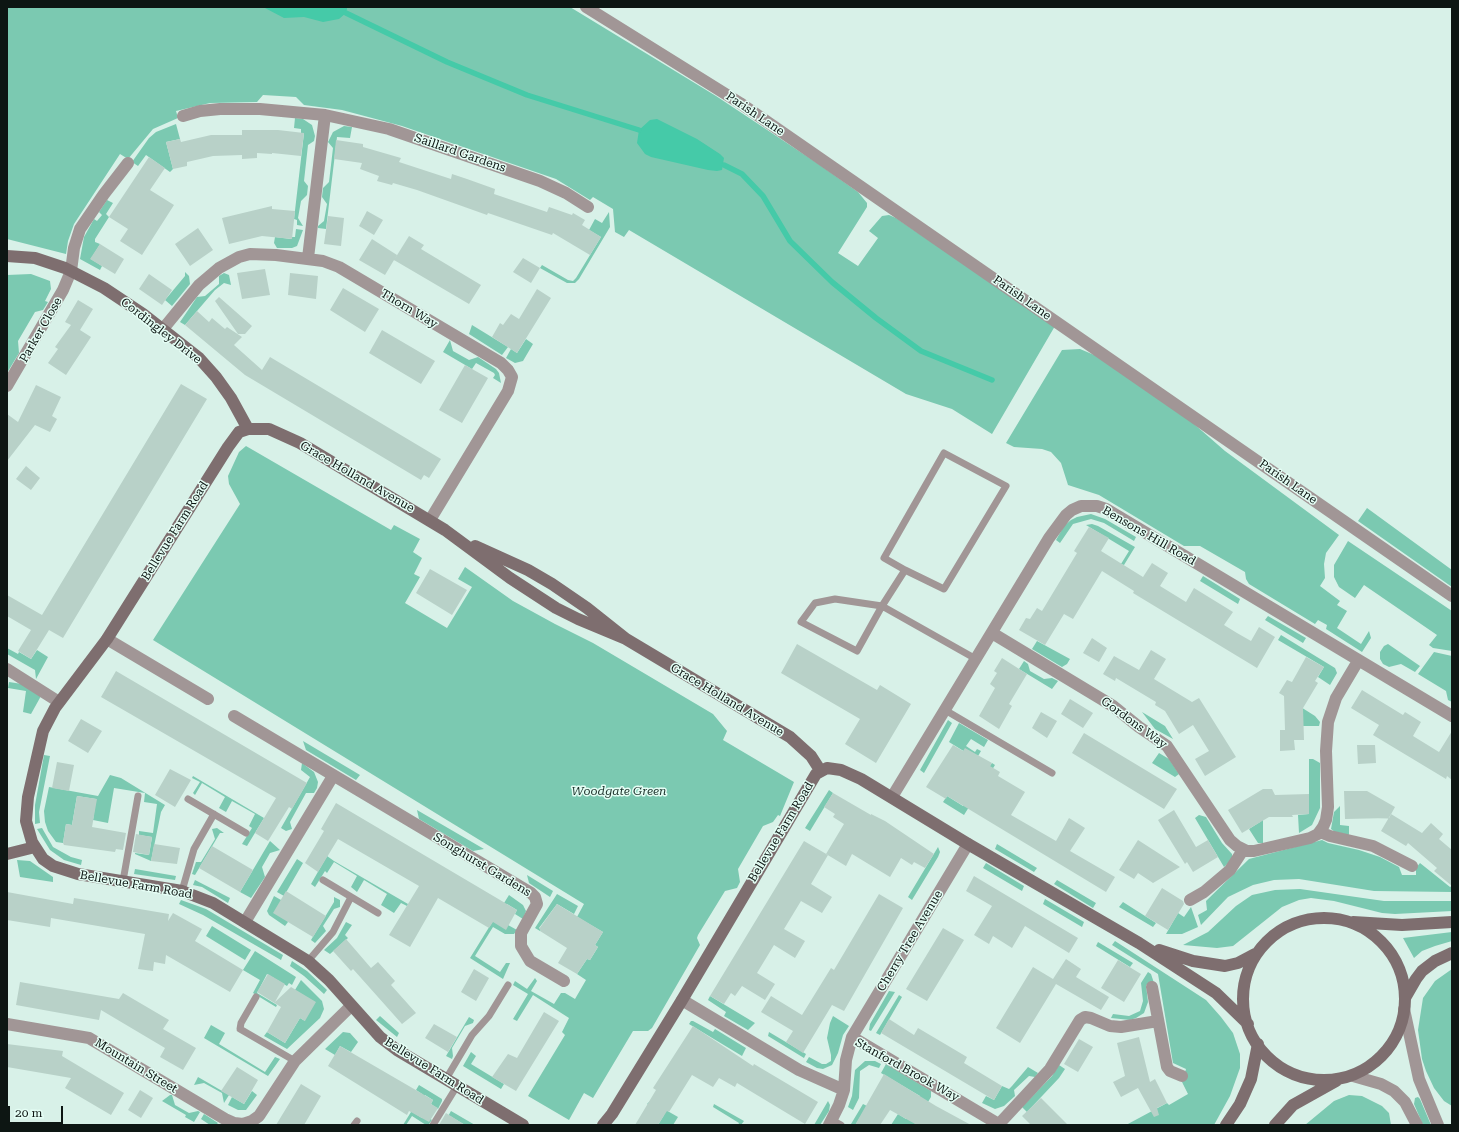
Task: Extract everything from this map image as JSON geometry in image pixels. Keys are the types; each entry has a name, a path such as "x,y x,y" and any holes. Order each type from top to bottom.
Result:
{"street":[{"name":"Parish Lane","path":"586,7 740,103 1452,596"},
{"name":"Saillard Gardens","path":"183,116 200,111 239,108 325,115 390,129 540,180 566,192 588,207"},
{"path":"308,258 325,115"},
{"path":"71,271 74,248 80,229 128,163"},
{"name":"Thorn Way","path":"163,329 199,285 219,268 239,257 262,254 308,258 340,267 501,363 512,377 508,391 430,520"},
{"name":"Cordingley Drive","path":"7,256 35,258 56,264 71,271 104,288 163,329 198,358 216,376 231,398 248,429"},
{"name":"Parker Close","path":"7,386 63,290 71,271"},
{"name":"Grace Holland Avenue","path":"248,429 269,429 283,434 430,520 461,540 489,563 556,608 626,639"},
{"name":"Bellevue Farm Road","path":"248,429 239,432 228,447 107,639 59,702 48,720 42,737 26,808 28,830 35,847 43,858 62,871 182,891 203,898 245,922 308,961 329,980 380,1037 397,1050 523,1125"},
{"name":"Bensons Hill Road","path":"892,797 1058,525 1072,510 1089,505 1106,509 1452,716"},
{"name":"Grace Holland Avenue","path":"461,540 528,570 552,584 587,608 626,639 790,737 811,756 820,770"},
{"name":"Gordons Way","path":"992,633 1113,706 1139,727 1167,746 1230,840 1243,850"},
{"path":"107,639 208,699"},
{"path":"1190,900 1204,892 1230,870 1243,850 1254,851 1305,840 1314,837 1320,832 1327,818 1326,751 1328,722 1336,698 1358,661"},
{"path":"7,669 59,702"},
{"name":"Songhurst Gardens","path":"234,716 535,897 537,904 521,933 521,946 530,961 564,981"},
{"name":"Bellevue Farm Road","path":"603,1125 612,1114 682,1000 812,779 820,770 834,769 848,772 892,797 968,844 1139,943 1216,993 1248,1024"},
{"path":"245,922 332,776"},
{"path":"1320,832 1330,836 1373,846 1412,866"},
{"name":"Cherry Tree Avenue","path":"852,1037 968,844"},
{"path":"7,854 35,847"},
{"path":"1452,922 1402,926 1346,921 1321,916 1294,921 1275,932 1257,953 1249,967 1244,983 1243,1000 1248,1024 1258,1044 1273,1061 1293,1072 1320,1080 1337,1080 1353,1076 1370,1069 1387,1052 1397,1033 1404,1004 1422,971 1435,961 1452,953"},
{"path":"1346,921 1369,934 1388,953 1402,980 1404,1004 1419,1079 1438,1125"},
{"name":"Bellevue Farm Road","path":"1139,943 1193,960 1216,965 1238,963 1257,953"},
{"path":"1152,987 1167,1067 1170,1071 1182,1076"},
{"path":"682,1000 799,1070 844,1090"},
{"path":"234,1124 247,1123 260,1116 295,1061 352,1006"},
{"path":"1000,1124 1050,1069 1080,1020 1091,1018 1110,1026 1121,1027 1158,1021"},
{"name":"Mountain Street","path":"7,1024 89,1038 234,1124"},
{"name":"Stanford Brook Way","path":"834,1123 844,1090 847,1054 852,1037 1000,1124"},
{"path":"1226,1125 1240,1104 1251,1079 1258,1044"},
{"path":"1353,1076 1382,1084 1394,1091 1405,1102 1417,1125"},
{"path":"1275,1125 1293,1106 1337,1080"}],"lane":[{"path":"944,452 1006,486 944,589 905,570 884,558 944,452"},
{"path":"905,570 882,606 857,652 801,622 815,603 835,599 882,606 976,659"},
{"path":"945,710 1052,773"},
{"path":"123,881 138,796"},
{"path":"188,799 246,833"},
{"path":"182,891 194,849 214,814"},
{"path":"323,880 378,913"},
{"path":"308,961 333,932 351,897"},
{"path":"446,1079 472,1035 489,1016 508,985"},
{"path":"256,997 240,1023 240,1029 295,1061"},
{"path":"433,1125 457,1086"}],"green space":[{"path":"7,7 570,7 716,96 858,192 867,203 867,207 838,253 858,266 878,238 869,231 882,216 889,215 896,218 1055,326 992,434 952,409 906,394 629,230 624,237 615,232 613,209 593,197 590,200 556,179 402,126 342,110 304,105 296,97 263,95 257,102 210,103 176,111 178,118 153,129 128,159 120,154 74,224 68,241 66,254 7,239"},
{"path":"295,118 303,119 312,125 315,136 314,141 308,145 304,181 308,186 307,195 301,201 298,218 303,226 297,225 297,220 294,219 304,133 301,133 301,129 294,128"},
{"path":"176,124 180,139 166,142 173,169 170,172 146,155 138,166 132,162 149,138 156,132"},
{"path":"344,126 352,127 350,138 337,137 326,229 318,228 318,226 324,221 327,204 322,197 323,188 329,182 333,148 328,142 333,132"},
{"path":"107,200 113,203 106,214 109,217 95,239 95,242 100,244 91,259 102,266 100,270 80,259 84,237 94,219 97,221 102,215 99,212"},
{"path":"609,212 610,227 579,279 575,283 567,283 540,268 542,265 568,280 573,281 601,237 589,230 595,219 602,223"},
{"path":"296,229 303,230 297,246 292,248 277,248 274,243 275,237 291,239 292,237 295,237"},
{"path":"185,272 189,276 190,284 172,306 165,300 185,276"},
{"path":"224,273 229,275 231,285 224,283 215,290 185,325 180,322 197,297 205,296 219,284 219,276"},
{"path":"31,274 50,281 51,289 45,301 48,302 43,310 35,312 18,341 19,353 7,373 7,275"},
{"path":"472,325 508,347 502,355 469,334"},
{"path":"526,339 533,344 523,361 515,363 506,358 511,349 517,353"},
{"path":"450,340 453,351 469,360 478,357 496,369 499,373 501,383 493,378 495,375 494,373 476,363 472,369 443,352"},
{"path":"1080,349 1106,360 1186,417 1225,451 1339,535 1326,553 1324,564 1325,578 1320,586 1340,601 1337,605 1347,611 1337,628 1361,644 1369,631 1371,638 1362,652 1326,629 1327,625 1318,620 1315,624 1249,584 1246,579 1245,572 1200,546 1184,546 1099,495 1068,485 1061,463 1051,452 1042,449 1014,447 1006,443 1062,350"},
{"name":"Woodgate Green","path":"246,446 391,530 394,525 420,539 413,552 422,558 414,574 420,577 405,603 447,628 472,587 458,579 465,567 513,601 593,643 713,714 727,731 723,740 794,782 780,816 778,815 773,822 763,826 738,869 740,882 737,888 725,891 698,935 697,938 700,945 652,1028 648,1031 633,1031 593,1098 584,1093 569,1120 528,1096 565,1035 562,1032 569,1018 533,995 517,1021 513,1019 528,994 513,985 515,981 527,989 535,978 537,981 531,991 554,1004 561,993 565,993 575,999 586,980 577,974 587,959 590,960 598,947 595,945 603,932 577,917 584,904 153,640 240,504 229,484 228,476 239,452"},
{"path":"1367,508 1452,570 1452,587 1358,521"},
{"path":"1091,514 1105,519 1136,537 1134,541 1104,523 1091,519 1073,524 1060,543 1056,540 1064,526 1071,520"},
{"path":"1092,524 1135,547 1124,565 1121,564 1129,551 1086,525"},
{"path":"1348,541 1452,611 1452,651 1433,648 1429,645 1437,635 1364,585 1355,598 1339,587 1334,577 1334,565"},
{"path":"1203,576 1240,599 1238,604 1200,581"},
{"path":"1268,616 1306,638 1303,643 1265,620"},
{"path":"1281,635 1335,668 1337,673 1330,685 1318,677 1324,667 1278,640"},
{"path":"1037,641 1070,659 1067,664 1062,667 1032,649"},
{"path":"1388,644 1420,666 1415,672 1401,664 1389,667 1383,664 1380,659 1380,652 1384,646"},
{"path":"7,648 18,654 19,652 31,659 37,650 48,657 36,679 35,670 7,654"},
{"path":"1434,652 1452,656 1452,702 1448,700 1446,691 1418,674"},
{"path":"1024,661 1028,664 1030,671 1044,679 1052,678 1058,681 1052,689 1019,669"},
{"path":"9,682 22,684 41,696 31,714 23,712 26,691 8,688"},
{"path":"1296,704 1315,716 1320,722 1319,726 1303,726 1303,712 1292,713"},
{"path":"1142,712 1165,726 1173,739 1155,729"},
{"path":"948,720 952,723 924,773 920,770"},
{"path":"959,723 988,740 984,747 971,739 966,746 975,752 977,749 981,751 968,773 970,755 949,742"},
{"path":"303,741 360,775 356,780 306,750"},
{"path":"1159,753 1169,759 1179,774 1175,777 1152,763"},
{"path":"44,755 50,756 39,812 40,823 35,824 35,805"},
{"path":"1309,759 1313,759 1320,763 1320,808 1312,825 1299,833 1298,815 1309,814"},
{"path":"302,763 314,772 318,782 317,788 314,793 306,793 290,822 292,829 286,831 281,828 310,777 301,770"},
{"path":"992,763 995,765 964,815 943,802 947,796 963,806"},
{"path":"110,775 121,778 165,805 161,812 151,861 135,854 149,855 152,837 139,835 139,831 153,833 157,804 144,802 145,793 114,788 108,823 93,820 96,799 77,796 72,825 66,824 63,843 56,842 48,831 44,811 49,787 98,796"},
{"path":"193,776 264,818 247,846 242,844 252,828 249,826 255,814 232,801 226,812 219,808 225,797 202,783 195,795 193,793 200,782 192,778"},
{"path":"829,790 833,793 810,831 805,828"},
{"path":"1340,806 1340,825 1349,826 1349,835 1335,832 1331,829 1334,812"},
{"path":"1263,808 1263,843 1258,843 1249,829 1260,822 1253,809"},
{"path":"417,810 484,849 473,851 419,819"},
{"path":"1199,815 1206,817 1222,843 1232,854 1232,860 1224,867 1195,818"},
{"path":"42,828 53,847 71,857 82,860 81,865 64,860 50,850 37,829"},
{"path":"217,828 224,833 220,833 195,875 192,874 196,862 201,862 215,839 212,829"},
{"path":"1322,840 1380,857 1399,867 1402,875 1416,875 1416,868 1420,863 1450,887 1452,886 1452,892 1374,891 1299,879 1274,880 1253,885 1228,897 1201,925 1198,915 1207,910 1206,901 1249,859"},
{"path":"270,841 280,850 270,853 262,867 265,877 251,898 240,892"},
{"path":"997,844 1037,868 1034,872 995,849"},
{"path":"938,847 940,852 938,857 912,900 908,897"},
{"path":"327,856 408,904 407,906 401,903 394,913 381,905 387,894 364,880 357,892 351,887 357,876 334,862 327,873 325,871 315,887 311,884"},
{"path":"297,859 303,863 284,896 277,892"},
{"path":"17,860 30,861 53,877 53,882 20,877"},
{"path":"986,863 1024,886 1022,891 983,868"},
{"path":"135,869 176,876 175,880 134,874"},
{"path":"527,875 553,891 550,897 529,883"},
{"path":"195,880 230,898 228,903 202,887 193,885"},
{"path":"1057,880 1096,903 1093,908 1054,884"},
{"path":"1300,889 1384,901 1452,901 1452,911 1395,914 1382,913 1334,901 1311,898 1299,900 1282,907 1233,946 1217,948 1183,945 1208,932 1236,906 1252,895 1275,890"},
{"path":"557,894 578,906 574,914 557,904 539,928 541,930 540,931 535,928"},
{"path":"509,895 523,905 526,911 523,919 515,914 517,910 507,904 496,923 508,925 517,930 514,934 505,934 493,927 475,956 500,972 506,963 510,963 503,979 470,958"},
{"path":"274,896 281,900 288,922 285,926 269,915 267,911"},
{"path":"334,897 340,900 340,907 334,909 323,926 326,931 315,943 311,940 334,902"},
{"path":"1045,899 1084,922 1082,927 1043,904"},
{"path":"181,900 206,909 283,955 281,960 203,915 179,904"},
{"path":"1123,902 1156,923 1153,927 1119,907"},
{"path":"1191,907 1198,927 1182,934 1166,934 1178,913 1184,917"},
{"path":"346,922 352,925 345,935 348,938 330,954 324,950 337,938"},
{"path":"212,926 251,950 245,960 206,936"},
{"path":"1452,932 1452,941 1422,951 1414,958 1403,938"},
{"path":"1115,941 1206,1000 1233,1033 1240,1054 1240,1068 1230,1096 1214,1125 1126,1125 1167,1103 1169,1105 1188,1094 1182,1082 1186,1069 1173,1063 1158,974 1112,945"},
{"path":"1098,942 1133,963 1130,967 1096,946"},
{"path":"255,951 296,977 292,985 289,983 287,986 267,974 257,993 277,1005 276,1007 253,993 260,980 243,970"},
{"path":"292,961 307,971 327,990 324,994 290,966"},
{"path":"1452,969 1452,1106 1444,1101 1434,1088 1426,1071 1422,1059 1418,1030 1423,998 1435,981"},
{"path":"1148,972 1151,974 1154,983 1146,985 1148,1002 1144,1013 1130,1020 1111,1018 1113,1014 1129,1016 1140,1011 1143,1001 1141,983"},
{"path":"301,980 322,1001 324,1009 320,1018 287,1049 264,1036 267,1032 285,1043 300,1018 305,1021 295,990"},
{"path":"889,991 895,992 871,1031 869,1030 870,1024"},
{"path":"899,995 902,997 880,1035 876,1033"},
{"path":"710,996 755,1023 748,1030 724,1016 726,1012 708,1000"},
{"path":"380,1016 399,1033 397,1037 376,1020"},
{"path":"833,1016 849,1026 843,1035 838,1053 832,1065 823,1069 817,1068 806,1062 809,1057 822,1064 826,1064 831,1061 827,1038"},
{"path":"469,1017 474,1020 473,1023 465,1026 452,1048 452,1059 446,1056"},
{"path":"691,1021 713,1032 715,1029 746,1048 742,1056 689,1024"},
{"path":"211,1025 225,1033 219,1044 265,1072 275,1057 280,1059 268,1076 204,1038"},
{"path":"343,1032 350,1033 358,1042 351,1052 340,1046 335,1055 325,1049"},
{"path":"769,1032 806,1054 804,1058 768,1036"},
{"path":"471,1052 476,1056 471,1064 504,1084 501,1089 463,1066"},
{"path":"865,1061 875,1061 881,1064 879,1068 869,1065 860,1071 859,1098 853,1110 848,1107 852,1096 855,1070"},
{"path":"886,1064 931,1091 931,1097 914,1125 891,1125 898,1114 906,1119 920,1096 881,1073"},
{"path":"1059,1065 1065,1069 1059,1078 1027,1112 1022,1107 1052,1076"},
{"path":"1028,1067 1038,1073 1035,1077 1029,1076 1014,1090 1015,1096 1004,1106 995,1109 982,1103 986,1096 994,1100 1002,1086 1009,1089"},
{"path":"198,1077 229,1095 224,1103 222,1093 204,1083 194,1085"},
{"path":"419,1085 442,1099 442,1101 438,1109 431,1104 433,1100 425,1095 414,1113 422,1118 424,1115 432,1120 426,1125 412,1116 406,1125 403,1125 422,1094 416,1090"},
{"path":"252,1091 257,1095 246,1110 238,1110 228,1105 232,1097 244,1104"},
{"path":"172,1095 175,1105 189,1113 200,1112 194,1122 185,1117 186,1115 162,1101"},
{"path":"1349,1095 1362,1096 1382,1106 1389,1113 1391,1125 1305,1125 1334,1101"},
{"path":"1418,1097 1431,1125 1423,1125 1414,1104 1415,1098"},
{"path":"650,1101 678,1117 673,1125 658,1125 664,1115 647,1104"},
{"path":"828,1101 830,1105 829,1111 820,1125 814,1125"},
{"path":"714,1104 744,1121 741,1125 738,1125 739,1123 713,1107"},
{"path":"863,1104 867,1106 856,1124 858,1125 851,1124"},
{"path":"451,1111 475,1125 465,1125 450,1116 443,1125"},
{"path":"204,1114 218,1123 216,1125 210,1125 201,1119"}],"shaded area":[{"path":"263,7 347,7 347,9 346,13 339,19 323,22 304,17 284,18"},
{"path":"657,119 697,139 720,154 724,158 722,170 708,170 651,157 645,154 637,143 639,130 650,120"}],"building":[{"path":"242,130 278,130 304,133 301,156 257,153 257,158 242,159 242,155 213,156 187,162 187,166 173,169 166,142 180,139 181,142 211,135 242,135"},
{"path":"336,140 363,144 363,147 401,158 399,162 451,179 452,174 467,179 495,189 494,194 547,212 549,207 572,215 573,213 585,220 582,225 601,237 590,255 553,233 552,235 488,213 487,215 417,190 393,183 392,185 377,181 379,176 360,169 362,163 334,159"},
{"path":"149,157 165,168 150,190 174,205 142,255 120,241 128,229 109,217"},
{"path":"272,206 272,209 295,211 292,239 262,236 229,244 222,218"},
{"path":"367,211 383,220 374,235 359,226"},
{"path":"328,216 344,218 341,246 324,244"},
{"path":"198,228 213,250 190,266 175,244"},
{"path":"409,236 424,245 421,249 481,285 469,304 394,260"},
{"path":"372,239 397,255 385,275 359,260"},
{"path":"100,244 124,259 115,274 90,259"},
{"path":"523,258 540,268 531,283 513,272"},
{"path":"265,269 270,295 242,299 237,273"},
{"path":"290,273 318,276 316,299 288,295"},
{"path":"149,274 172,290 162,305 139,289"},
{"path":"343,288 379,309 365,332 330,310"},
{"path":"537,289 551,298 517,353 492,337 500,323 503,325 511,314 519,319"},
{"path":"219,297 252,326 245,334 238,334 215,301"},
{"path":"78,300 93,309 80,330 91,337 66,375 48,363 58,349 55,347 71,325 65,322"},
{"path":"197,311 209,322 212,318 225,329 227,327 242,337 234,345 262,370 270,357 441,459 429,478 424,475 421,480 245,375 185,325"},
{"path":"382,330 435,361 421,384 369,353"},
{"path":"465,365 488,378 462,423 439,410"},
{"path":"181,384 207,399 63,638 49,630 31,659 18,651 31,630 7,616 7,595 42,615"},
{"path":"36,385 61,397 52,416 57,419 50,432 35,425 7,461 7,414 18,422"},
{"path":"26,466 40,478 31,490 16,479"},
{"path":"1089,527 1109,538 1101,551 1143,577 1152,563 1168,573 1160,586 1186,602 1194,588 1233,612 1224,625 1237,633 1251,641 1259,627 1275,637 1257,668 1133,593 1134,591 1102,571 1073,619 1064,614 1045,645 1019,630 1026,618 1030,619 1037,608 1042,611 1077,553 1074,551"},
{"path":"430,569 467,590 452,615 416,593"},
{"path":"1092,638 1107,648 1099,662 1083,653"},
{"path":"797,644 877,690 880,685 911,704 876,763 845,744 860,719 781,673"},
{"path":"1151,650 1166,659 1154,679 1192,702 1199,698 1236,757 1205,776 1195,759 1209,751 1193,725 1179,734 1165,711 1155,705 1156,702 1116,678 1115,681 1103,674 1114,656 1139,670"},
{"path":"1306,657 1324,667 1315,681 1318,683 1303,708 1304,740 1294,740 1295,750 1280,751 1280,730 1285,730 1284,696 1279,693 1287,680 1292,682"},
{"path":"1002,658 1027,674 1009,704 1012,706 999,729 979,716 995,688 990,684 997,673 994,671"},
{"path":"116,671 307,783 292,809 289,807 268,841 255,833 276,798 101,697"},
{"path":"1362,690 1403,715 1405,712 1421,722 1413,736 1439,752 1452,731 1452,780 1447,776 1446,779 1373,735 1379,725 1351,708"},
{"path":"1070,699 1093,713 1083,728 1061,714"},
{"path":"1041,712 1057,721 1047,738 1032,728"},
{"path":"81,719 102,731 88,753 68,741"},
{"path":"1084,733 1177,789 1164,809 1072,753"},
{"path":"953,745 963,751 965,748 992,763 990,766 1000,772 998,776 1025,792 1011,815 1056,841 1069,818 1085,828 1070,851 1115,877 1106,892 947,796 946,799 926,787"},
{"path":"1357,745 1375,745 1376,763 1358,764"},
{"path":"57,762 74,765 69,791 52,788"},
{"path":"170,769 191,780 175,807 155,795"},
{"path":"1263,789 1272,789 1275,795 1309,794 1309,814 1292,815 1293,817 1269,817 1242,833 1228,810"},
{"path":"1344,791 1367,791 1395,807 1389,818 1345,819"},
{"path":"833,793 871,815 885,821 934,854 925,868 914,862 912,865 901,858 890,877 852,854 846,866 826,854 844,824 833,817 835,814 824,807"},
{"path":"77,796 97,799 92,827 126,833 123,850 116,849 115,852 64,845 66,824 72,825"},
{"path":"336,803 517,910 506,930 493,922 489,928 438,898 410,947 389,935 419,886 338,839 318,872 305,863 324,831 321,829"},
{"path":"1174,810 1196,847 1208,840 1218,857 1193,872 1187,862 1185,864 1158,820"},
{"path":"1391,814 1422,833 1431,823 1443,834 1439,839 1452,850 1452,886 1434,871 1437,868 1408,843 1406,846 1381,831"},
{"path":"136,834 152,837 149,855 133,852"},
{"path":"1138,840 1180,867 1153,883 1138,873 1134,879 1119,870"},
{"path":"804,841 828,855 811,884 832,897 822,913 801,901 784,929 805,941 795,958 774,945 757,973 775,984 765,1000 742,986 735,996 731,993 724,1004 710,996"},
{"path":"154,844 180,848 177,864 151,861"},
{"path":"212,846 253,870 240,892 199,868"},
{"path":"974,876 1078,938 1069,953 1025,926 1012,948 993,936 989,944 974,935 992,906 966,891"},
{"path":"1162,888 1183,901 1184,904 1168,930 1145,916"},
{"path":"286,891 326,916 313,937 273,913"},
{"path":"7,892 73,904 74,898 169,914 168,921 173,913 202,929 195,941 243,970 230,992 166,955 165,964 154,962 153,971 138,969 145,934 51,918 50,927 7,920"},
{"path":"879,894 903,908 844,1011 832,1005 803,1053 786,1042 793,1031 761,1012 771,996 802,1015 831,968 834,970"},
{"path":"557,904 603,932 595,945 598,947 590,960 587,959 577,974 558,963 567,948 539,929"},
{"path":"943,928 964,940 927,1001 906,989"},
{"path":"346,939 371,968 378,962 395,981 391,985 416,1013 402,1024 353,969 351,971 333,951"},
{"path":"1066,959 1081,969 1076,977 1109,997 1101,1010 1056,984 1020,1043 996,1028 1033,967 1053,979"},
{"path":"1118,960 1141,974 1124,1002 1101,988"},
{"path":"474,969 489,978 476,1001 461,992"},
{"path":"268,974 285,984 275,1002 291,987 316,1002 305,1021 300,1018 285,1043 267,1032 281,1007 257,992"},
{"path":"20,982 119,999 123,993 169,1020 163,1029 196,1048 183,1070 160,1057 165,1048 101,1010 99,1020 16,1005"},
{"path":"544,1012 559,1021 516,1091 492,1077 508,1054 517,1058"},
{"path":"889,1019 914,1035 918,1028 967,1057 964,1063 1002,1086 994,1100 881,1033"},
{"path":"434,1024 457,1037 448,1052 425,1038"},
{"path":"693,1026 753,1066 754,1064 818,1102 805,1124 737,1083 735,1087 719,1078 713,1087 692,1075 669,1112 667,1111 658,1125 635,1125 656,1090 653,1088"},
{"path":"1139,1037 1150,1082 1155,1079 1167,1103 1157,1108 1159,1115 1154,1117 1138,1088 1121,1097 1113,1082 1125,1076 1117,1043"},
{"path":"1079,1039 1093,1047 1078,1072 1064,1064"},
{"path":"7,1044 63,1051 62,1056 124,1093 111,1115 65,1088 71,1078 7,1067"},
{"path":"340,1046 433,1100 431,1104 438,1108 429,1122 409,1111 407,1115 328,1066"},
{"path":"237,1067 258,1080 244,1104 221,1091"},
{"path":"884,1074 936,1106 971,1125 917,1125 890,1110 880,1125 855,1125"},
{"path":"301,1084 321,1096 304,1125 276,1125"},
{"path":"140,1090 153,1098 141,1118 128,1110"},
{"path":"1041,1098 1068,1125 1031,1125 1022,1116"},
{"path":"446,1113 465,1125 439,1125"}],"waterway":[{"path":"346,13 447,62 527,95 639,130"},
{"path":"724,165 742,174 763,196 790,241 832,282 876,318 921,351 992,380"}]}
